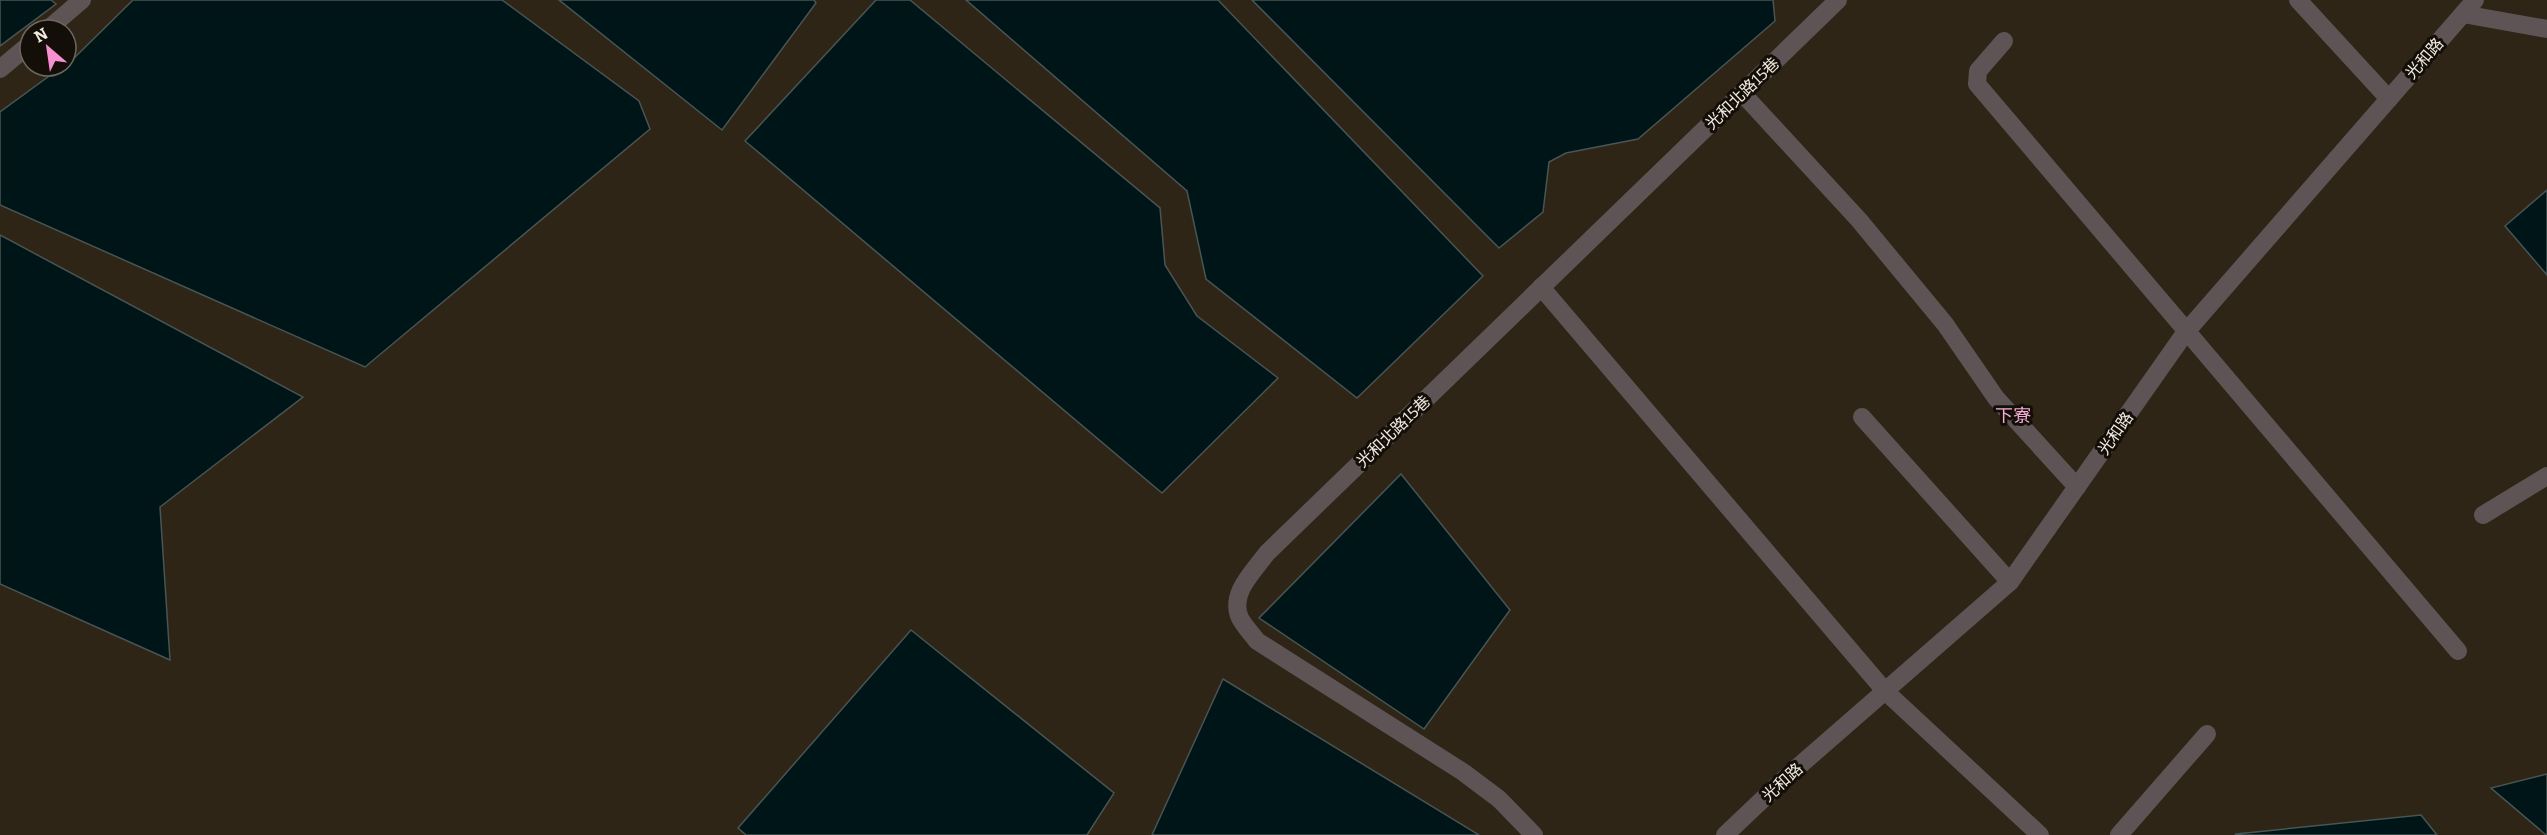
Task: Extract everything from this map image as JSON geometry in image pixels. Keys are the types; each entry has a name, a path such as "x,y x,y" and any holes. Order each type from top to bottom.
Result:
{"street":[{"path":"61,18 82,0"},
{"name":"光和北路15巷","path":"1534,835 1499,799 1463,772 1257,641 1240,620 1236,602 1244,584 1267,553 1838,0"},
{"path":"2298,0 2389,99"},
{"name":"光和路","path":"1725,835 1783,780 2010,582 2185,333 2475,0"},
{"path":"2463,14 2547,29"},
{"path":"2004,40 1978,71 1977,84 2185,333 2458,651"},
{"path":"0,69 18,54"},
{"path":"1742,93 1859,220 1945,324 1996,398 2077,487"},
{"path":"1541,287 1885,691 2040,835"},
{"path":"1862,417 2010,582"},
{"path":"2483,515 2547,476"},
{"path":"2120,835 2207,734"}],"shaded area":[{"path":"0,0 51,0 56,4 37,18 18,18 18,32 0,46"},
{"path":"133,0 502,0 639,101 650,129 365,367 0,205 0,112 47,78 78,78 78,54"},
{"path":"559,0 814,0 816,3 722,130"},
{"path":"876,0 910,0 1160,208 1165,265 1197,316 1278,378 1162,493 745,141"},
{"path":"966,0 1218,0 1483,276 1357,398 1206,279 1187,191"},
{"path":"1252,0 1773,0 1775,21 1638,139 1566,153 1549,162 1543,212 1499,248"},
{"path":"2547,190 2547,275 2505,226"},
{"path":"0,235 303,397 160,507 170,660 0,584"},
{"path":"1401,474 1510,610 1424,729 1259,618"},
{"path":"911,630 1114,793 1087,835 746,835 738,828"},
{"path":"1223,679 1479,835 1152,835"},
{"path":"2547,774 2547,835 2546,835 2491,788"},
{"path":"2421,815 2437,835 2235,835 2236,834"}],"district":[{"name":"下寮","path":"2013,416"}]}
